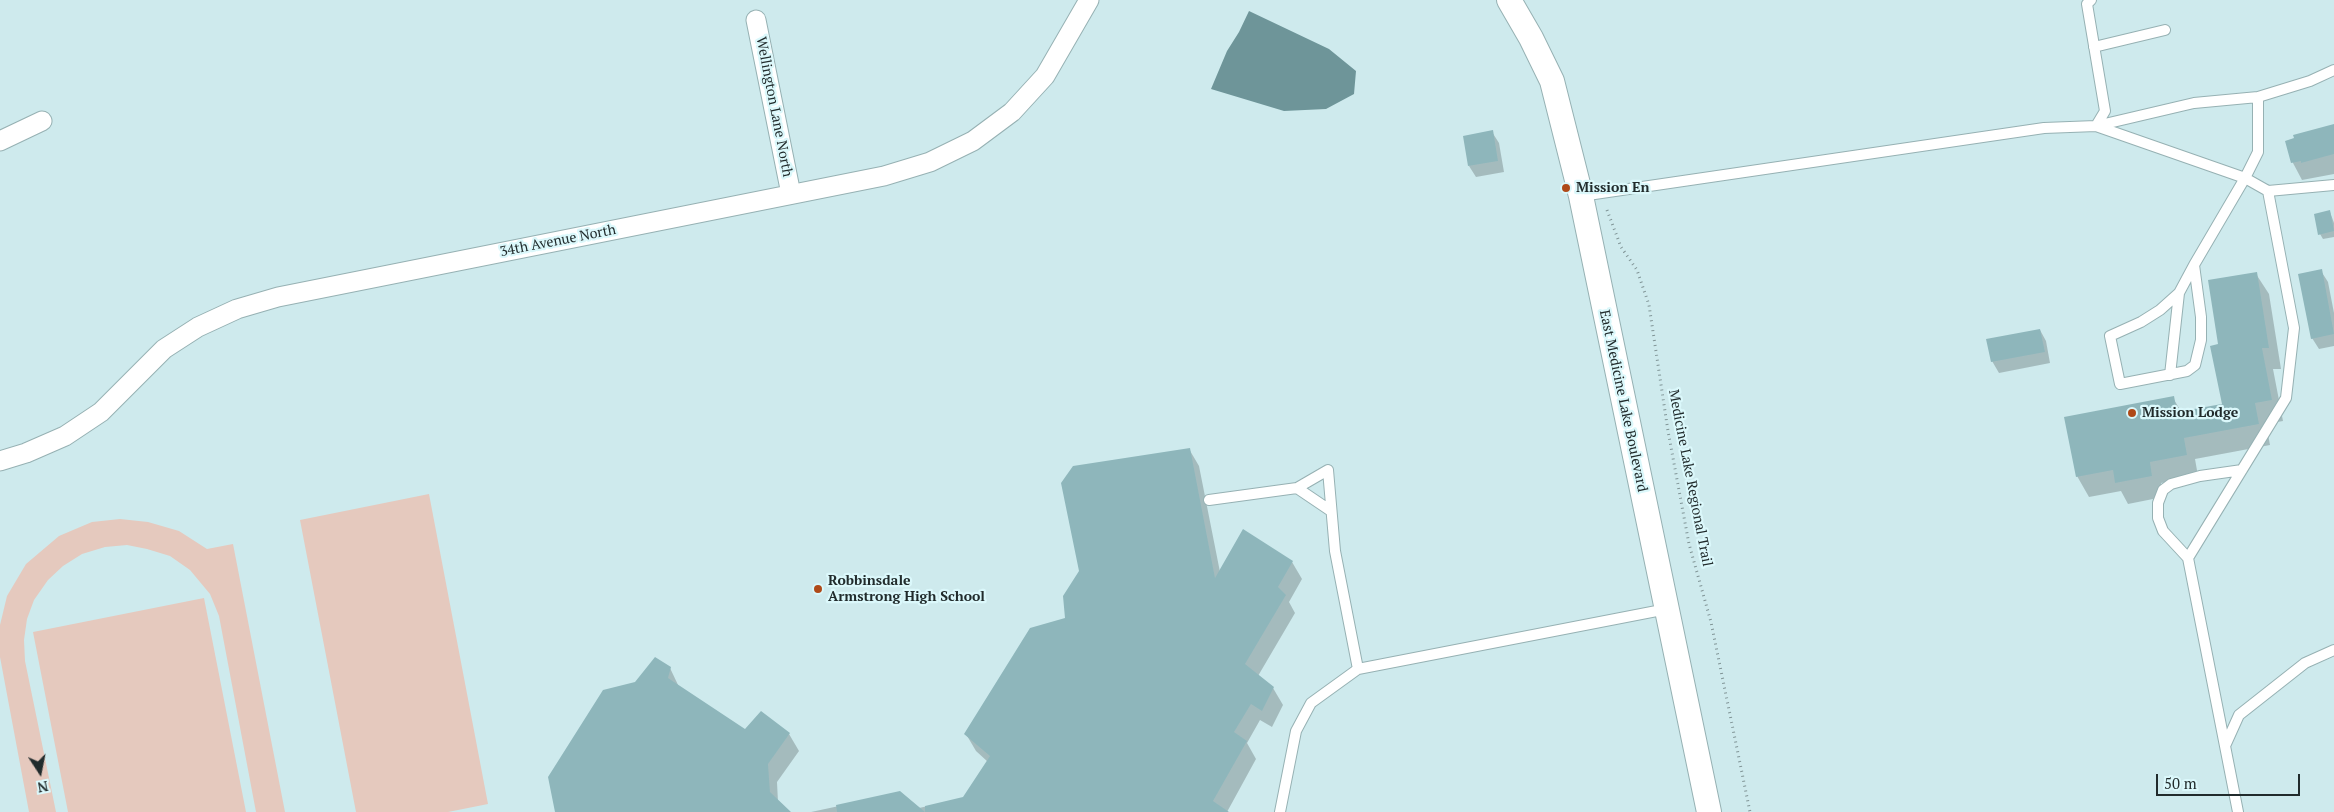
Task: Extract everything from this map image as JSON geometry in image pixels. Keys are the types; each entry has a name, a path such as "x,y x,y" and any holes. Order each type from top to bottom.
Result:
{"street":[{"name":"34th Avenue North","path":"0,461 26,453 65,436 101,412 164,349 198,327 237,309 288,295 884,176 930,162 973,141 1012,112 1045,76 1089,0"},
{"name":"East Medicine Lake Boulevard","path":"1509,0 1531,38 1552,81 1581,196 1709,812"},
{"name":"Wellington Lane North","path":"756,20 791,194"},
{"path":"0,141 42,121"}],"lane":[{"path":"2091,0 2087,4 2105,111 2096,126"},
{"path":"2094,48 2165,30"},
{"path":"1581,196 2034,130 2096,126 2194,103 2258,97 2310,81 2334,70"},
{"path":"2194,265 2201,317 2199,354 2195,365 2187,372 2120,384 2110,336 2141,322 2160,310 2179,293 2194,265 2245,178 2258,152 2258,97"},
{"path":"2096,126 2245,178 2268,192 2334,185"},
{"path":"2188,558 2286,398 2294,328 2268,192"},
{"path":"2170,375 2179,293"},
{"path":"1209,500 1297,488 1328,470 1335,551 1358,669"},
{"path":"2238,812 2188,558 2163,532 2158,518 2158,503 2163,490 2171,484 2200,476 2242,470"},
{"path":"1297,488 1332,511"},
{"path":"1280,812 1296,731 1311,703 1358,669 1667,608"},
{"path":"2225,746 2239,715 2305,663 2334,650"}],"path":[{"name":"Medicine Lake Regional Trail","path":"1608,212 1621,247 1637,270 1649,305 1668,431 1688,544 1711,622 1750,812"}],"shaded area":[{"path":"429,494 488,804 448,812 356,812 300,520"},
{"path":"120,519 148,522 179,531 207,549 233,544 285,812 256,812 219,616 210,594 190,570 170,556 127,545 105,547 82,554 63,566 48,580 34,600 27,619 24,640 25,661 56,812 29,812 0,657 0,625 7,596 26,564 59,536 92,522"},
{"path":"204,598 246,812 68,812 33,632"}],"water":[{"path":"1249,11 1329,49 1356,71 1354,94 1326,109 1284,111 1211,89 1227,51"}],"building":[{"path":"2334,124 2334,154 2301,163 2301,161 2291,163 2285,141 2294,138 2293,135"},
{"path":"1493,130 1498,161 1468,166 1463,136"},
{"path":"2330,210 2334,231 2318,235 2314,214"},
{"path":"2322,269 2334,334 2311,339 2298,274"},
{"name":"Mission Lodge","path":"2257,272 2269,348 2262,348 2272,400 2255,403 2259,424 2184,438 2187,455 2150,462 2152,476 2115,483 2113,470 2076,477 2064,417 2174,396 2177,412 2222,404 2210,346 2218,344 2208,280"},
{"path":"2040,329 2045,352 1991,362 1986,339"},
{"path":"1190,448 1215,578 1243,529 1293,561 1278,587 1286,595 1245,664 1274,687 1262,711 1251,704 1234,732 1247,741 1213,801 1229,812 925,812 925,806 963,797 990,756 964,734 1030,628 1065,618 1063,596 1079,571 1061,483 1073,466"},
{"path":"655,657 671,667 668,678 745,729 761,711 790,733 768,764 770,792 791,812 555,812 548,777 603,690 635,682"},
{"path":"900,791 925,812 837,812 836,805"}],"place":[{"name":"Mission En","path":"1566,188"},
{"name":"Mission Lodge","path":"2132,413"},
{"name":"Robbinsdale Armstrong High School","path":"818,589"}]}
